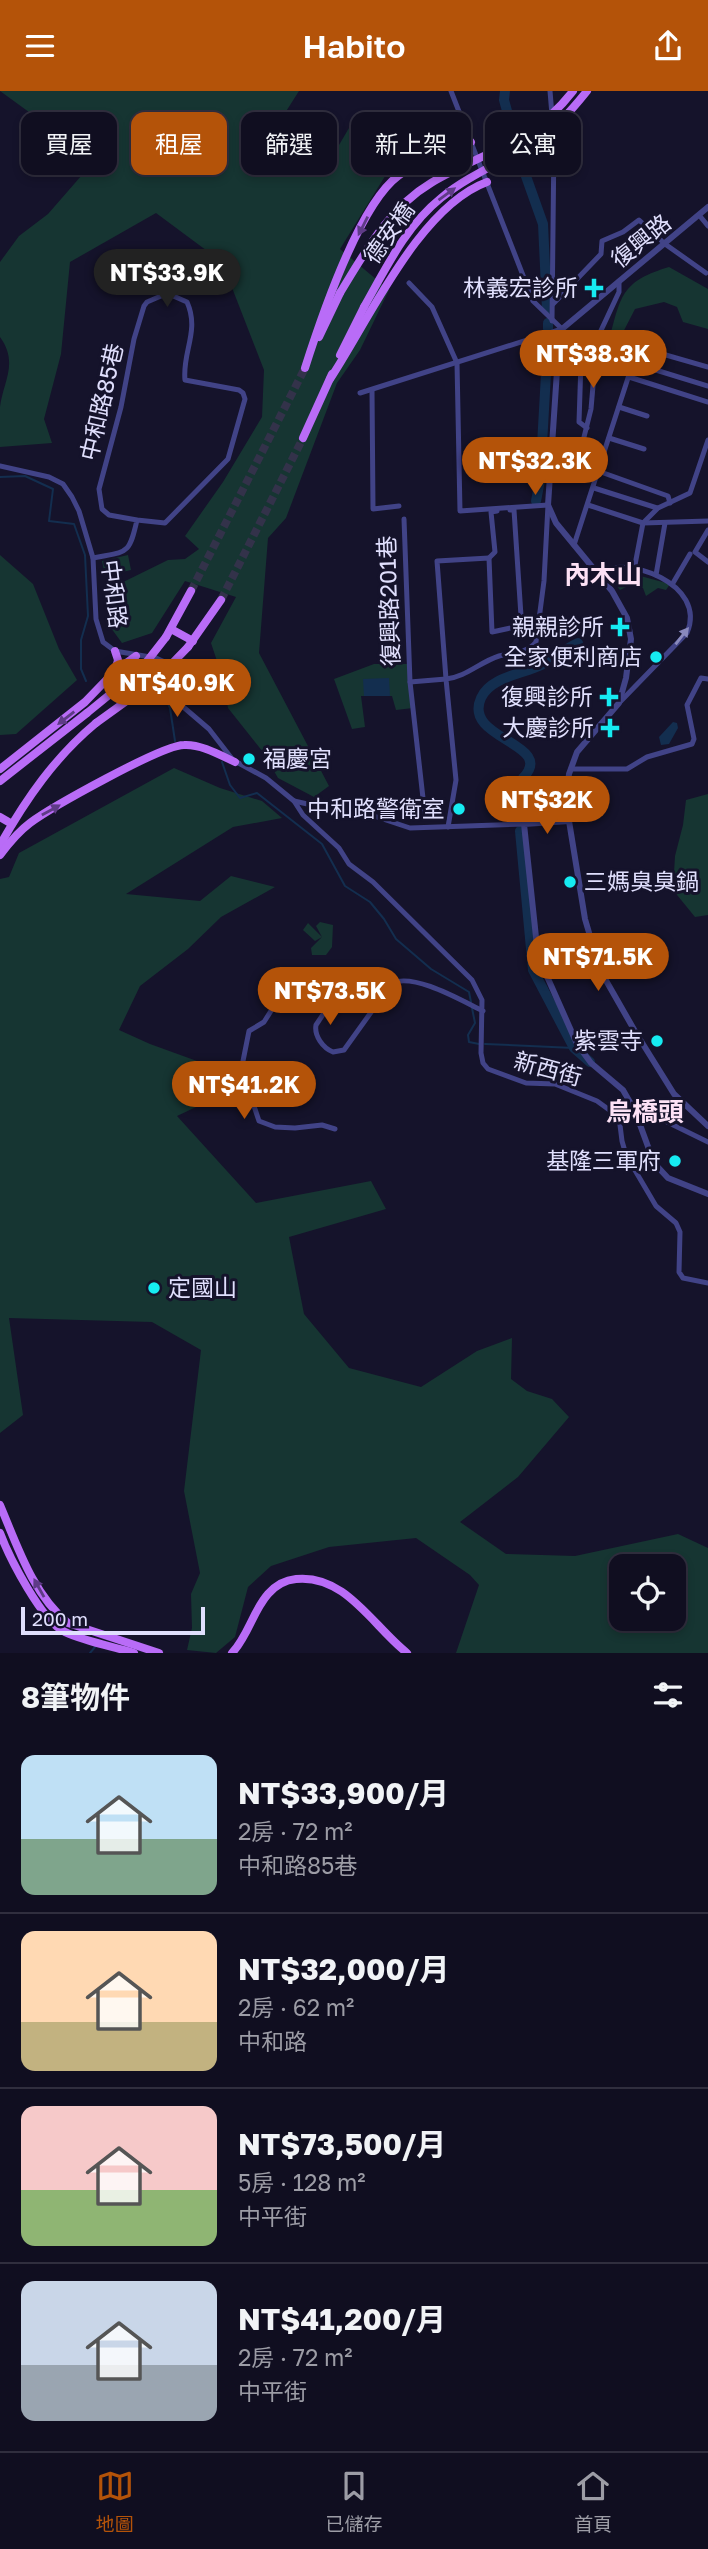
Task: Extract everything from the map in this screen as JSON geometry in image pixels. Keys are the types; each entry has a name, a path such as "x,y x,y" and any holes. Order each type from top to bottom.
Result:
{"main road":[{"name":"德安橋","path":"471,163 523,137 555,113 573,91"},
{"name":"德安橋","path":"330,379 364,307 406,235 421,216 442,197 546,135 587,91"},
{"name":"德安橋","path":"400,175 384,189 364,221 328,300 305,368 340,293 378,233 405,203 430,184 448,175"},
{"path":"303,438 330,379 412,246 450,207 474,187 487,182"},
{"path":"0,781 141,669 169,633 191,591"},
{"path":"0,845 55,763 96,723 156,679 191,644 221,600"},
{"path":"169,633 191,644"},
{"path":"115,651 118,660 115,671"},
{"path":"0,769 85,702 115,671 136,656"},
{"path":"0,855 18,834 40,816 159,751 182,744 194,745 235,762"},
{"path":"215,753 223,754 225,751"},
{"path":"0,817 12,824"},
{"path":"0,1505 12,1537 47,1603 58,1615 68,1623 159,1653"},
{"path":"0,1533 40,1608 51,1622 64,1632 134,1653"},
{"path":"232,1653 269,1592 287,1580 306,1578 321,1580 338,1588 407,1653"}],"street":[{"path":"451,91 459,112"},
{"path":"550,91 554,139 552,321"},
{"path":"471,142 533,301 562,329"},
{"name":"復興路","path":"562,329 708,207"},
{"path":"699,215 708,226"},
{"path":"553,305 601,254 602,241 623,232 639,220 665,244 706,273"},
{"path":"619,281 619,292 597,339 591,409 583,441 595,447 589,464 668,496 670,503"},
{"path":"409,283 432,307 457,363 460,511 548,505"},
{"name":"中和路85巷","path":"171,295 187,302 191,311 193,325 185,380 239,390 244,399 232,449 222,466 165,523 137,520 109,515 102,509 99,489 139,320 147,302 156,296 171,295"},
{"path":"360,394 562,329"},
{"path":"562,329 548,505 556,523 612,591 627,618 631,630 629,658 619,703"},
{"path":"574,545 638,347 708,367"},
{"path":"581,362 579,422 587,428"},
{"path":"633,363 708,386"},
{"path":"629,377 708,402"},
{"path":"372,390 373,509 399,506"},
{"path":"619,407 647,416"},
{"path":"609,438 644,449"},
{"path":"634,570 643,523 657,508 690,493 708,440"},
{"name":"中和路","path":"1,467 49,477 63,484 79,511 93,558 96,619 103,642 115,651 156,658 169,664 181,705 209,730 235,762 266,778 294,801 303,815 339,848 348,864 373,882 468,976 479,991 483,1011 481,1046"},
{"path":"594,488 657,508"},
{"name":"復興路201巷","path":"410,682 459,678 496,657 527,650 536,642 544,581 548,505"},
{"path":"588,505 643,523 708,521"},
{"path":"448,827 456,780 437,561 489,558 495,552 491,512 514,510 521,616 515,627 492,632 489,558"},
{"name":"復興路201巷","path":"404,519 410,682 425,816"},
{"path":"93,558 127,549 132,541 137,520"},
{"path":"546,526 556,523"},
{"path":"656,575 665,523"},
{"path":"708,530 695,552 708,562"},
{"path":"673,583 690,554"},
{"path":"597,573 613,566 656,575 673,583 686,597 691,610 689,629 587,738 575,755 567,790 569,821 585,919 600,970 674,1094 708,1126"},
{"path":"571,769 627,769 647,757 692,744 694,739 688,702 701,678 708,678"},
{"name":"中和路","path":"294,801 347,807 410,828 569,821"},
{"path":"303,815 304,808 312,805"},
{"path":"524,824 538,956 583,1055 623,1090 640,1120 650,1156 668,1178 708,1194"},
{"path":"335,1129 321,1125 295,1128 265,1125 257,1118 249,1095 243,1061 249,1031 264,1022 293,976 305,974 319,977 335,988 336,995 315,1030 322,1045 333,1052 344,1050 392,983 398,980 435,988 483,1011"},
{"path":"469,1003 478,997 479,991"},
{"name":"新西街","path":"481,1046 482,1061 488,1069 526,1083 555,1084 597,1101 619,1118 669,1122 708,1142"},
{"path":"619,1118 622,1141 629,1162 656,1206 676,1223 680,1232 679,1272 683,1278 708,1283"}],"green space":[{"path":"0,91 299,91 286,112 241,112 241,175 337,175 337,148 351,127 351,175 386,175 340,249 389,290 360,350 337,383 286,518 268,538 259,653 329,786 314,797 278,778 263,752 228,708 223,679 211,643 236,597 185,581 152,633 122,643 111,628 109,589 168,560 185,559 199,549 185,536 223,482 262,417 264,370 222,262 156,213 70,262 61,354 44,419 52,443 0,447 0,407 9,364 6,346 0,337 0,262 19,236 48,214 82,175 117,175 117,112 29,112"},
{"path":"669,267 708,289 708,329 683,322 677,307 664,302 635,309 618,342 610,337 617,310 626,291 642,278"},
{"path":"0,555 33,584 59,649 77,680 16,734 0,735"},
{"path":"128,555 131,570 105,576 102,561"},
{"path":"633,574 670,584 666,590 658,588 646,596 643,588 630,585 620,590 614,583 616,577"},
{"path":"374,664 410,664 413,708 396,710 392,696 361,696 365,727 352,729 334,679"},
{"path":"174,768 220,788 262,801 282,818 233,827 126,894 200,901 231,876 275,887 221,917 188,949 140,986 119,1030 219,1069 232,1090 177,1116 256,1203 371,1181 386,1209 289,1237 304,1314 349,1368 421,1387 477,1351 512,1338 511,1379 527,1391 552,1399 569,1417 518,1477 460,1522 506,1554 575,1556 678,1534 708,1548 708,1653 456,1653 479,1585 470,1575 416,1538 329,1547 271,1566 248,1587 235,1637 216,1653 187,1650 192,1628 191,1594 200,1573 184,1491 201,1350 152,1322 9,1318 23,1415 0,1433 0,879 9,877 19,853"},
{"path":"708,794 708,915 695,917 673,890 675,856 686,800"},
{"path":"320,922 333,925 332,947 326,955 312,955 311,948 322,937 316,926"},
{"path":"308,923 322,937 315,941 303,930"}],"water":[{"path":"389,678 390,696 364,696 363,679"},
{"path":"673,722 677,723 678,728 669,744 661,745 659,737"}],"waterway":[{"path":"505,91 504,100 522,165 543,224 547,309"},
{"path":"548,323 548,329"},
{"path":"536,501 540,480 548,339"},
{"path":"0,477 25,476 53,489 49,521 74,524 85,555 88,616 81,640 81,669 86,681"},
{"path":"523,778 530,766 528,757 520,748 484,723 479,712 481,698 485,691 499,681 541,665 578,643"},
{"path":"160,687 170,708 175,741"},
{"path":"222,762 230,785 240,798 257,793 322,844 345,886 370,902 396,939 431,969 469,992 471,1002"},
{"path":"520,831 533,970 574,1048 590,1062"},
{"path":"472,1008 475,1023 468,1035 469,1042 479,1044"},
{"path":"485,1044 574,1048"},
{"path":"90,1653 95,1647"}],"tunnel":[{"path":"191,591 305,368"},
{"path":"221,600 303,438"}],"place":[{"name":"林義宏診所","path":"594,288"},
{"name":"親親診所","path":"620,627"},
{"name":"全家便利商店","path":"656,657"},
{"name":"復興診所","path":"609,697"},
{"name":"大慶診所","path":"610,728"},
{"name":"福慶宮","path":"249,759"},
{"name":"中和路警衛室","path":"459,809"},
{"name":"三媽臭臭鍋","path":"570,882"},
{"name":"紫雲寺","path":"657,1041"},
{"name":"基隆三軍府","path":"675,1161"},
{"name":"定國山","path":"154,1288"}],"district":[{"name":"內木山","path":"603,575"},
{"name":"烏橋頭","path":"645,1112"}]}
